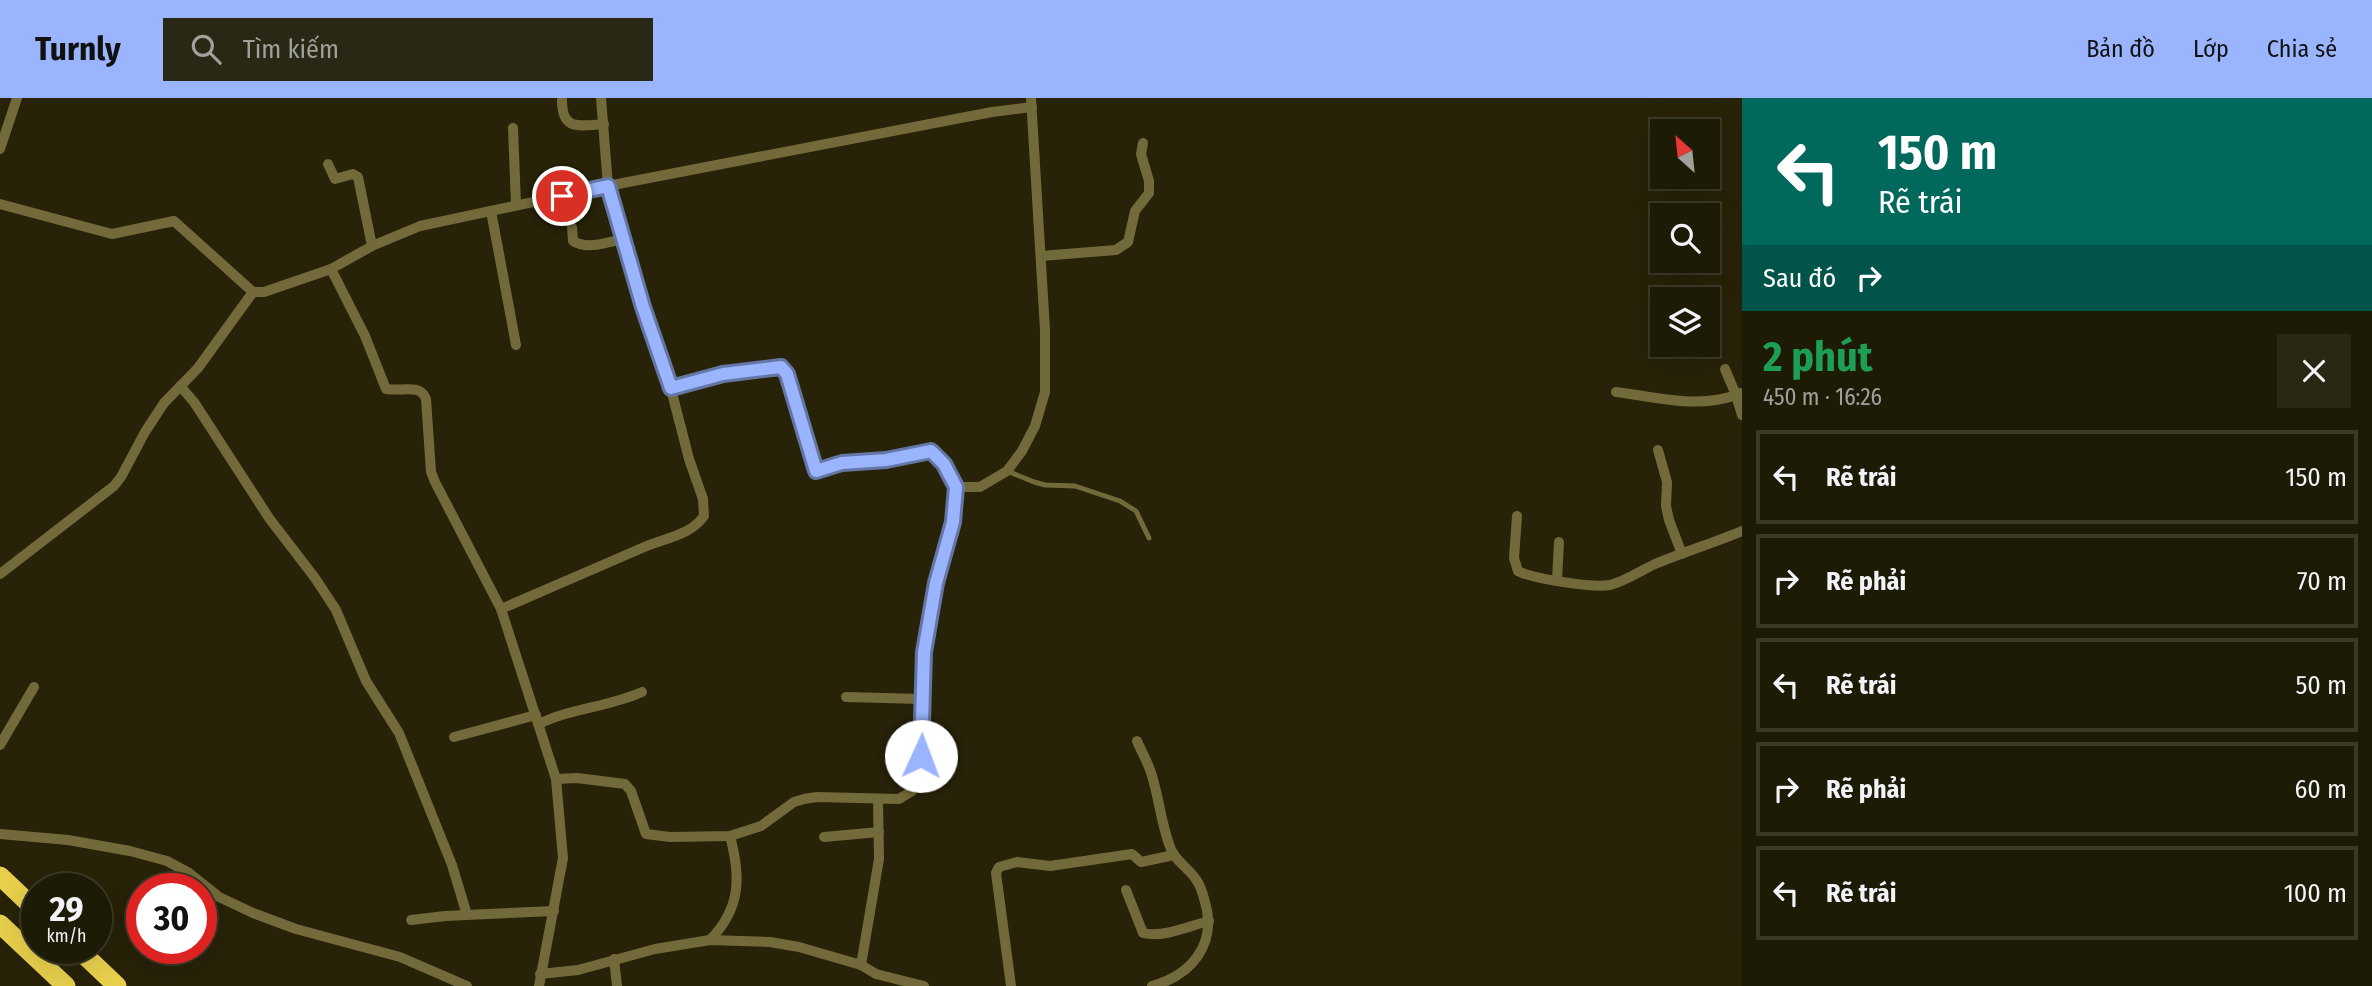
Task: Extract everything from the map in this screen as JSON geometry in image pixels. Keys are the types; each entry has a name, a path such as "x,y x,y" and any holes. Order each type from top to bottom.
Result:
{"highway":[{"path":"0,876 21,896"},
{"path":"0,924 66,986"},
{"path":"94,964 117,986"}],"street":[{"path":"0,149 6,120 17,98"},
{"path":"562,98 563,116 568,123 578,126 604,124"},
{"path":"501,609 683,533 698,525 704,516 703,499 688,460 671,388 643,307 608,186 601,98"},
{"path":"0,204 112,234 174,221 253,292 264,292 331,269 372,246 419,226 1031,102 1041,256 1045,392 1035,426 1022,451 1007,471 980,487 956,487"},
{"path":"513,128 516,205"},
{"path":"1041,256 1116,250 1128,242 1135,211 1149,193 1149,181 1141,154 1143,143"},
{"path":"328,164 334,179 353,174 358,177 372,246"},
{"path":"491,211 516,345"},
{"path":"572,227 573,241 578,244 597,245 623,239"},
{"path":"331,269 365,336 386,389 418,389 424,393 431,472 501,609 556,779 562,858 539,980 677,944 710,940 769,942 799,947 861,965 876,974 925,986"},
{"path":"0,574 114,486 164,403 198,368 253,292"},
{"path":"556,779 577,778 625,784 631,791 647,836 730,836 761,826 794,802 804,799 900,799 912,791 916,783 921,756 924,652 936,583 953,522 956,487 944,464 931,451 886,460 842,463 816,471 787,374 781,367 723,374 671,388"},
{"path":"1724,369 1739,394 1742,415"},
{"path":"180,386 194,402 282,538 315,578 336,610 366,681 399,733 452,865 467,915"},
{"path":"1616,392 1700,403 1739,394"},
{"path":"1658,450 1667,482 1668,520 1682,554"},
{"path":"1517,516 1514,558 1518,571 1602,586 1742,531"},
{"path":"1558,580 1559,542"},
{"path":"0,744 34,687"},
{"path":"454,737 622,701 642,692"},
{"path":"846,697 922,699"},
{"path":"1137,741 1151,773 1169,845 1174,855 1195,877 1204,898 1209,921 1205,947 1167,984 1152,986"},
{"path":"861,965 879,859 878,800"},
{"path":"824,837 879,832"},
{"path":"0,834 81,842 167,860 219,897 263,917 296,929 400,957 467,986"},
{"path":"710,940 722,928 736,898 737,870 730,836"},
{"path":"1011,986 996,873 999,867 1017,862 1050,866 1132,854 1141,862 1174,855"},
{"path":"1126,890 1143,933 1150,935 1209,921"},
{"path":"411,920 554,911"},
{"path":"614,959 617,986"}],"lane":[{"path":"1007,471 1034,482 1075,486 1120,501 1136,512 1149,538"}],"route":[{"path":"562,196 608,186 643,307 671,388 723,374 781,367 787,374 816,471 842,463 886,460 931,451 944,464 956,487 953,522 936,583 924,652 921,756"}]}
